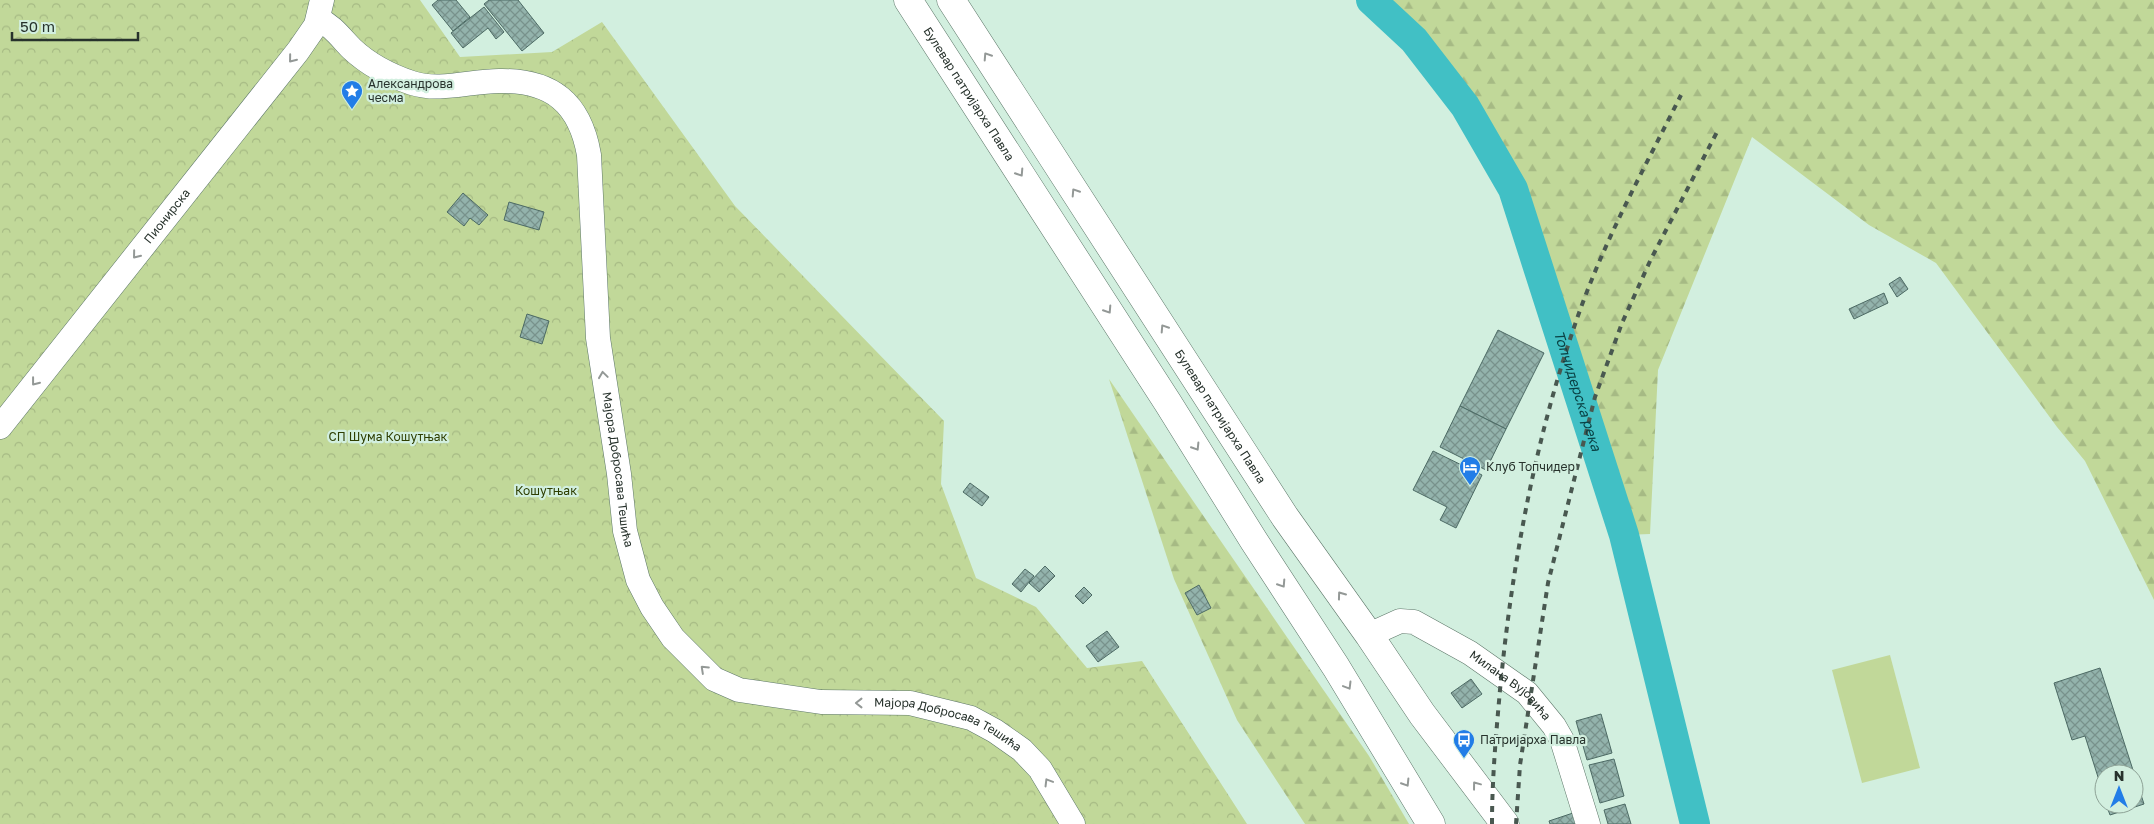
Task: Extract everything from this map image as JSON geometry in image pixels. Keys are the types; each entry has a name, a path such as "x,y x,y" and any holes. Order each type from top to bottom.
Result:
{"main road":[{"name":"Булевар патријарха Павла","path":"908,0 1168,403 1340,674 1431,824"},
{"name":"Булевар патријарха Павла","path":"951,0 1285,517 1369,634 1422,714 1505,824"}],"street":[{"name":"Пионирска","path":"0,427 298,51 310,35 320,9"},
{"name":"Мајора Добросава Тешића","path":"320,9 331,26 353,50 369,62 404,80 431,86 499,80 536,85 552,91 564,100 576,117 585,134 589,154 598,338 619,474 625,531 638,580 652,607 673,638 714,678 739,690 821,702 910,703 971,718 995,731 1040,769 1073,824"},
{"name":"Милана Вујовића","path":"1369,634 1400,621 1414,622 1470,653 1527,693 1554,726 1562,740 1588,824"}],"green space":[{"name":"СП Шума Кошутњак","path":"0,0 420,0 460,57 552,52 602,22 735,206 944,421 941,484 976,578 1036,607 1087,668 1142,661 1247,824 0,824"},
{"path":"1371,0 2154,0 2154,600 2085,461 2057,427 1936,263 1869,225 1752,137 1658,370 1650,534 1624,535 1513,189 1465,106 1414,40"},
{"path":"1109,379 1369,756 1409,824 1305,824 1237,720 1174,579"},
{"path":"1890,655 1920,768 1862,783 1832,670"}],"building":[{"path":"438,0 456,0 470,17 453,31 432,5"},
{"path":"489,0 518,0 544,33 522,51 484,4"},
{"path":"484,7 504,32 496,39 488,28 463,48 451,33"},
{"path":"463,193 488,215 479,225 470,218 464,226 447,212"},
{"path":"509,202 544,212 539,230 504,220"},
{"path":"1900,277 1908,289 1897,297 1889,284"},
{"path":"1884,293 1888,303 1854,319 1849,309"},
{"path":"527,314 549,321 542,344 520,337"},
{"path":"1498,330 1544,353 1506,429 1460,406"},
{"path":"1460,406 1506,429 1486,470 1440,447"},
{"path":"1433,451 1482,475 1456,528 1440,520 1447,507 1413,490"},
{"path":"970,483 989,497 982,506 963,492"},
{"path":"1045,566 1055,576 1039,592 1029,583"},
{"path":"1025,569 1034,576 1021,592 1012,584"},
{"path":"1199,585 1211,608 1197,615 1185,593"},
{"path":"1084,587 1092,595 1083,604 1075,596"},
{"path":"1107,631 1119,647 1098,662 1086,646"},
{"path":"2100,668 2131,764 2094,764 2085,736 2072,740 2054,683"},
{"path":"1471,679 1482,694 1462,708 1451,693"},
{"path":"1601,714 1612,753 1587,760 1576,721"},
{"path":"1614,759 1624,796 1600,803 1589,765"},
{"path":"1625,804 1631,824 1608,824 1604,810"},
{"path":"1573,813 1576,824 1550,824 1549,821"}],"waterway":[{"name":"Топчидерска река","path":"1371,0 1414,40 1465,106 1513,189 1624,535 1695,824"}],"railway":[{"path":"1492,824 1497,724 1511,595 1528,499 1550,405 1579,313 1601,257 1681,95"},
{"path":"1516,824 1520,765 1548,583 1595,397 1622,323 1651,259 1717,132"}],"place":[{"name":"Александрова чесма","path":"352,110"},
{"name":"Клуб Топчидер","path":"1470,486"},
{"name":"Патријарха Павла","path":"1464,759"}],"park label":[{"name":"Кошутњак","path":"546,491"}]}
